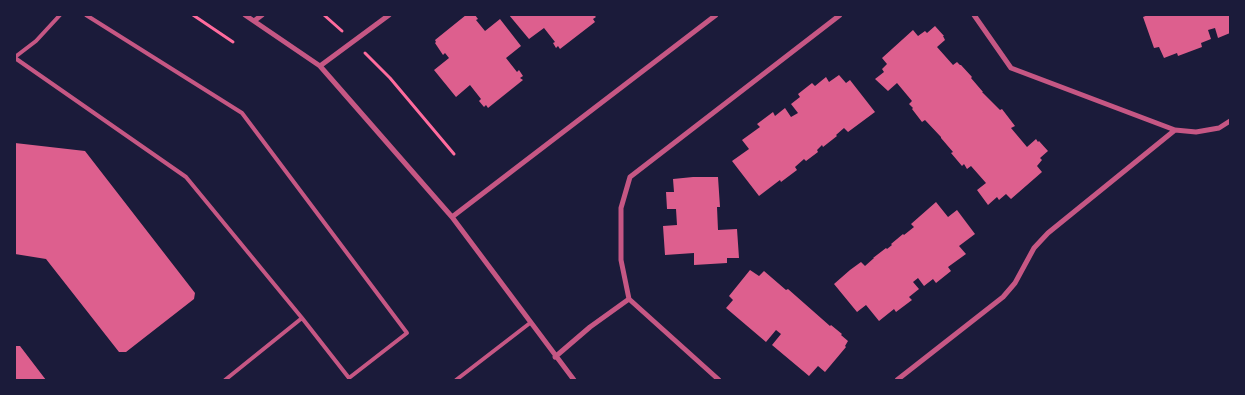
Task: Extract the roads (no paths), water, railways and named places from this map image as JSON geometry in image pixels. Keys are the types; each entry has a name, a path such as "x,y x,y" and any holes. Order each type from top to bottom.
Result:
{"street":[{"path":"245,15 320,66 452,217 574,380"},
{"path":"254,21 262,15"},
{"path":"320,66 390,15"},
{"path":"452,217 716,15"},
{"path":"719,380 629,300 621,260 621,208 630,177 840,15"},
{"path":"974,15 1011,68 1175,130 1196,132 1219,128 1230,120"},
{"path":"897,380 1003,297 1015,283 1034,248 1048,233 1175,130"},
{"path":"556,357 590,327 629,300"}],"lane":[{"path":"60,15 36,42 15,58 186,177 302,318 349,379 407,333 242,113 86,15"},
{"path":"225,380 302,318"},
{"path":"456,380 530,323"}]}
